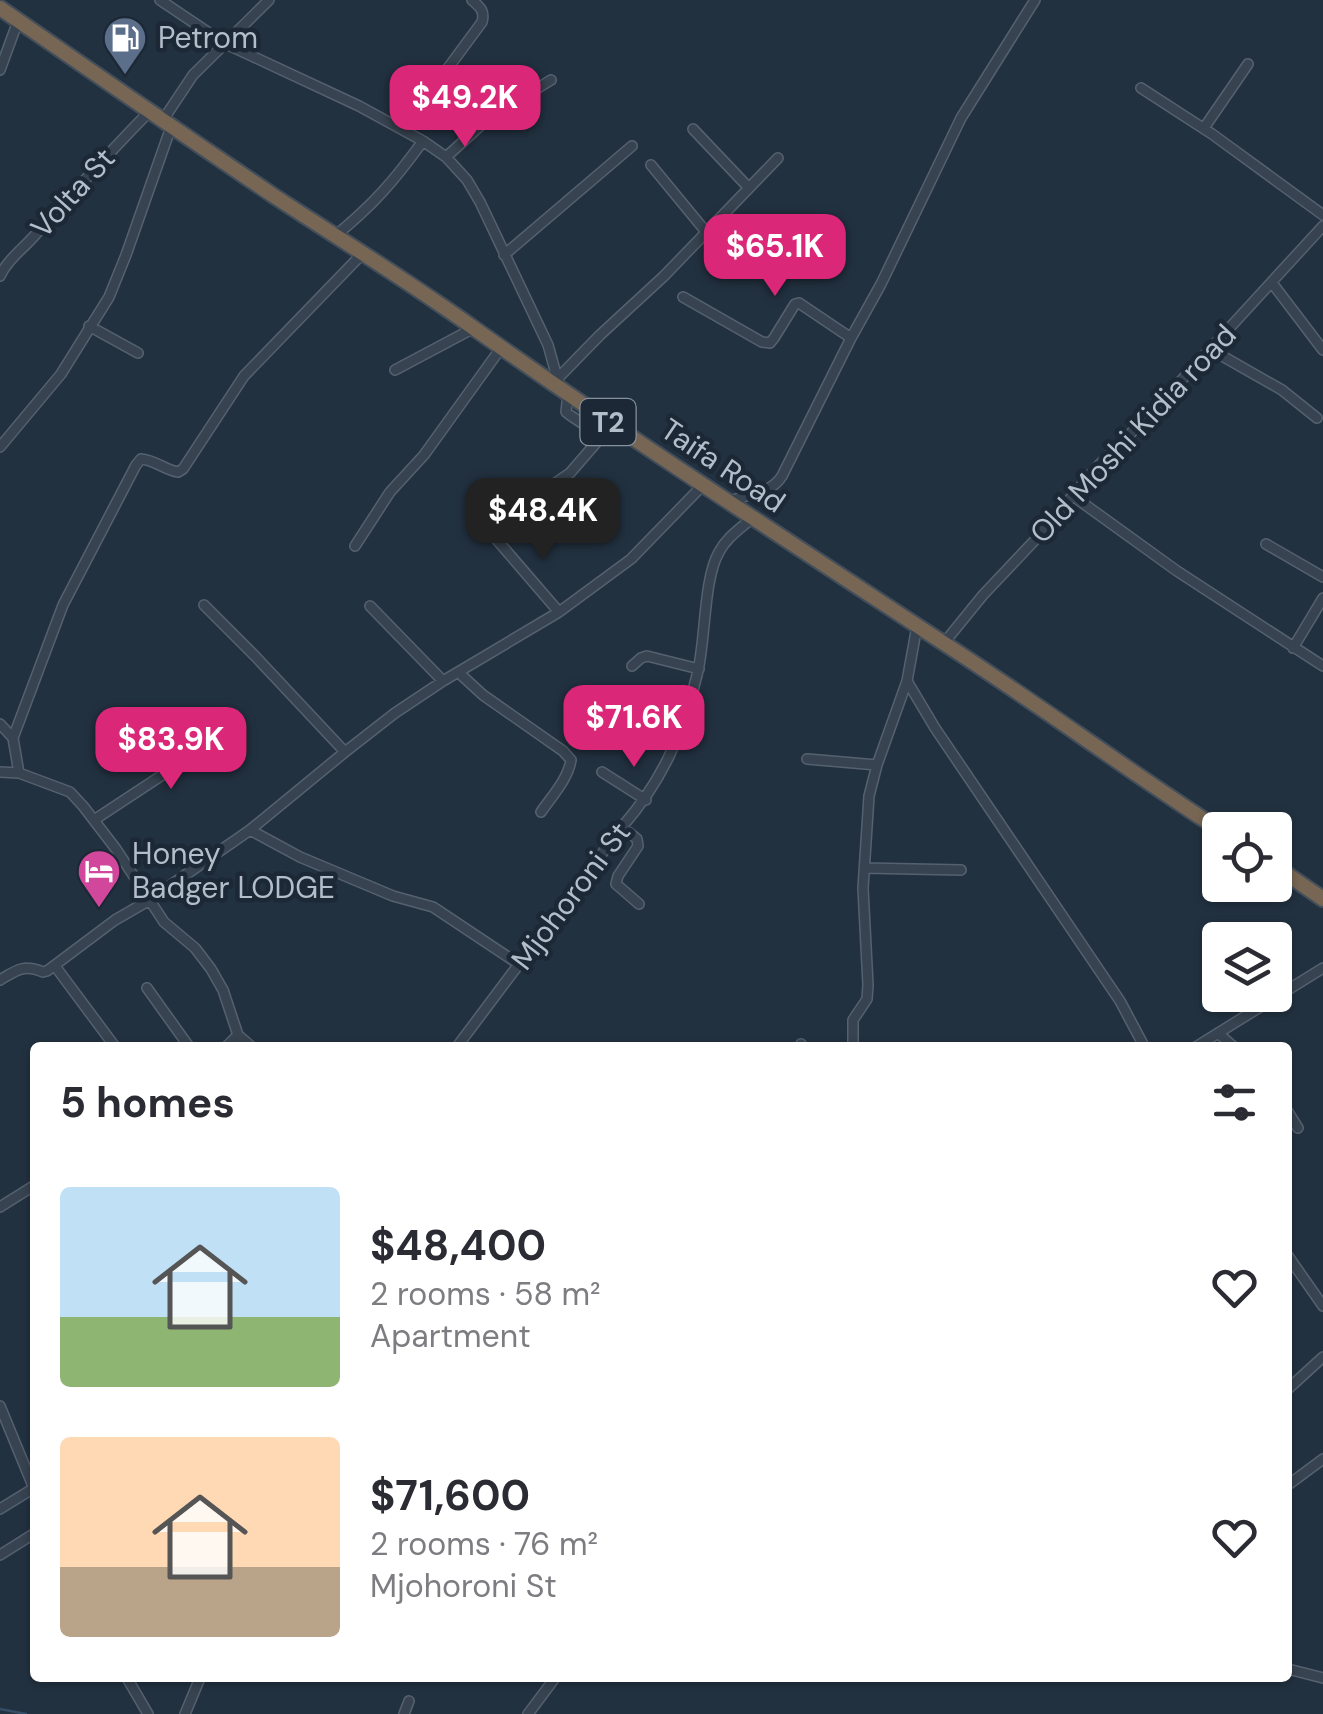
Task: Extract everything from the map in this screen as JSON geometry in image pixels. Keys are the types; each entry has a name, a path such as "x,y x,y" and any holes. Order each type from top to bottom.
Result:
{"highway":[{"name":"Taifa Road","path":"0,8 752,519 944,643 1202,818"},
{"path":"1292,878 1323,900"}],"street":[{"path":"160,0 224,43 403,129 446,158 467,180 542,332 562,387 566,412 597,437 596,444 570,473 526,504"},
{"path":"0,447 61,374 109,297 162,120 192,75 269,0"},
{"path":"403,129 482,22 481,8 472,0"},
{"path":"728,502 776,486 882,284 961,118 1035,0"},
{"path":"0,70 18,21"},
{"path":"1204,128 1248,64"},
{"path":"446,158 489,118 551,80"},
{"path":"1141,88 1204,128 1323,215"},
{"name":"Volta St","path":"0,276 11,259 114,147 162,120"},
{"path":"693,128 749,188"},
{"path":"335,236 386,190 423,141"},
{"path":"504,255 632,146"},
{"path":"562,387 778,158"},
{"path":"651,164 707,233"},
{"name":"Old Moshi Kidia road","path":"944,643 1097,467 1323,226"},
{"path":"19,773 13,738 64,605 136,465 142,459 170,471 184,468 244,376 362,254"},
{"path":"1272,282 1323,350"},
{"path":"684,297 762,342 770,343 799,303 851,338"},
{"path":"89,326 138,353"},
{"path":"394,370 474,328"},
{"path":"355,546 390,492 424,455 501,348"},
{"path":"1210,348 1282,390 1317,418"},
{"path":"0,980 25,967 42,972 55,966 250,830 345,752 443,681 559,612 631,558 704,484"},
{"path":"1073,496 1177,571 1323,666"},
{"name":"Mjohoroni St","path":"461,1042 646,800 662,773 689,708 699,669 712,570 718,552 752,519"},
{"path":"497,540 559,612"},
{"path":"1266,544 1323,577"},
{"path":"1293,648 1323,598"},
{"path":"204,605 345,752"},
{"path":"370,606 443,681"},
{"path":"853,1042 853,1020 867,999 868,985 863,888 869,796 908,681 917,626"},
{"path":"632,666 647,656 699,669"},
{"path":"459,673 571,760 541,812"},
{"path":"908,681 935,728 1120,1001 1142,1042"},
{"path":"0,724 13,738"},
{"path":"94,820 176,766 218,728"},
{"path":"808,759 877,766"},
{"path":"0,772 19,773 70,792 116,849 164,922 195,948 211,969 223,990 238,1034 247,1042"},
{"path":"602,772 646,800"},
{"path":"622,827 637,839 638,846 616,884 639,904"},
{"path":"250,830 300,856 394,896 433,908 520,966"},
{"path":"865,868 960,870"},
{"path":"55,966 112,1042"},
{"path":"1204,1042 1323,968"},
{"path":"148,988 186,1042"},
{"path":"1218,1033 1228,1042"},
{"path":"231,1042 238,1034"},
{"path":"1292,1118 1298,1128"},
{"path":"0,1206 30,1188"},
{"path":"1292,1262 1323,1306"},
{"path":"1292,1385 1323,1357"},
{"path":"0,1406 30,1480"},
{"path":"1292,1482 1323,1459"},
{"path":"0,1509 30,1492"},
{"path":"0,1555 30,1536"},
{"path":"1292,1670 1323,1678"},
{"path":"129,1682 148,1714"},
{"path":"185,1714 198,1682"},
{"path":"528,1714 552,1682"},
{"path":"404,1714 409,1700"}],"waterway":[{"path":"0,1709 26,1714"}],"place":[{"name":"Petrom","path":"125,76"},
{"name":"Honey Badger LODGE","path":"99,909"}]}
